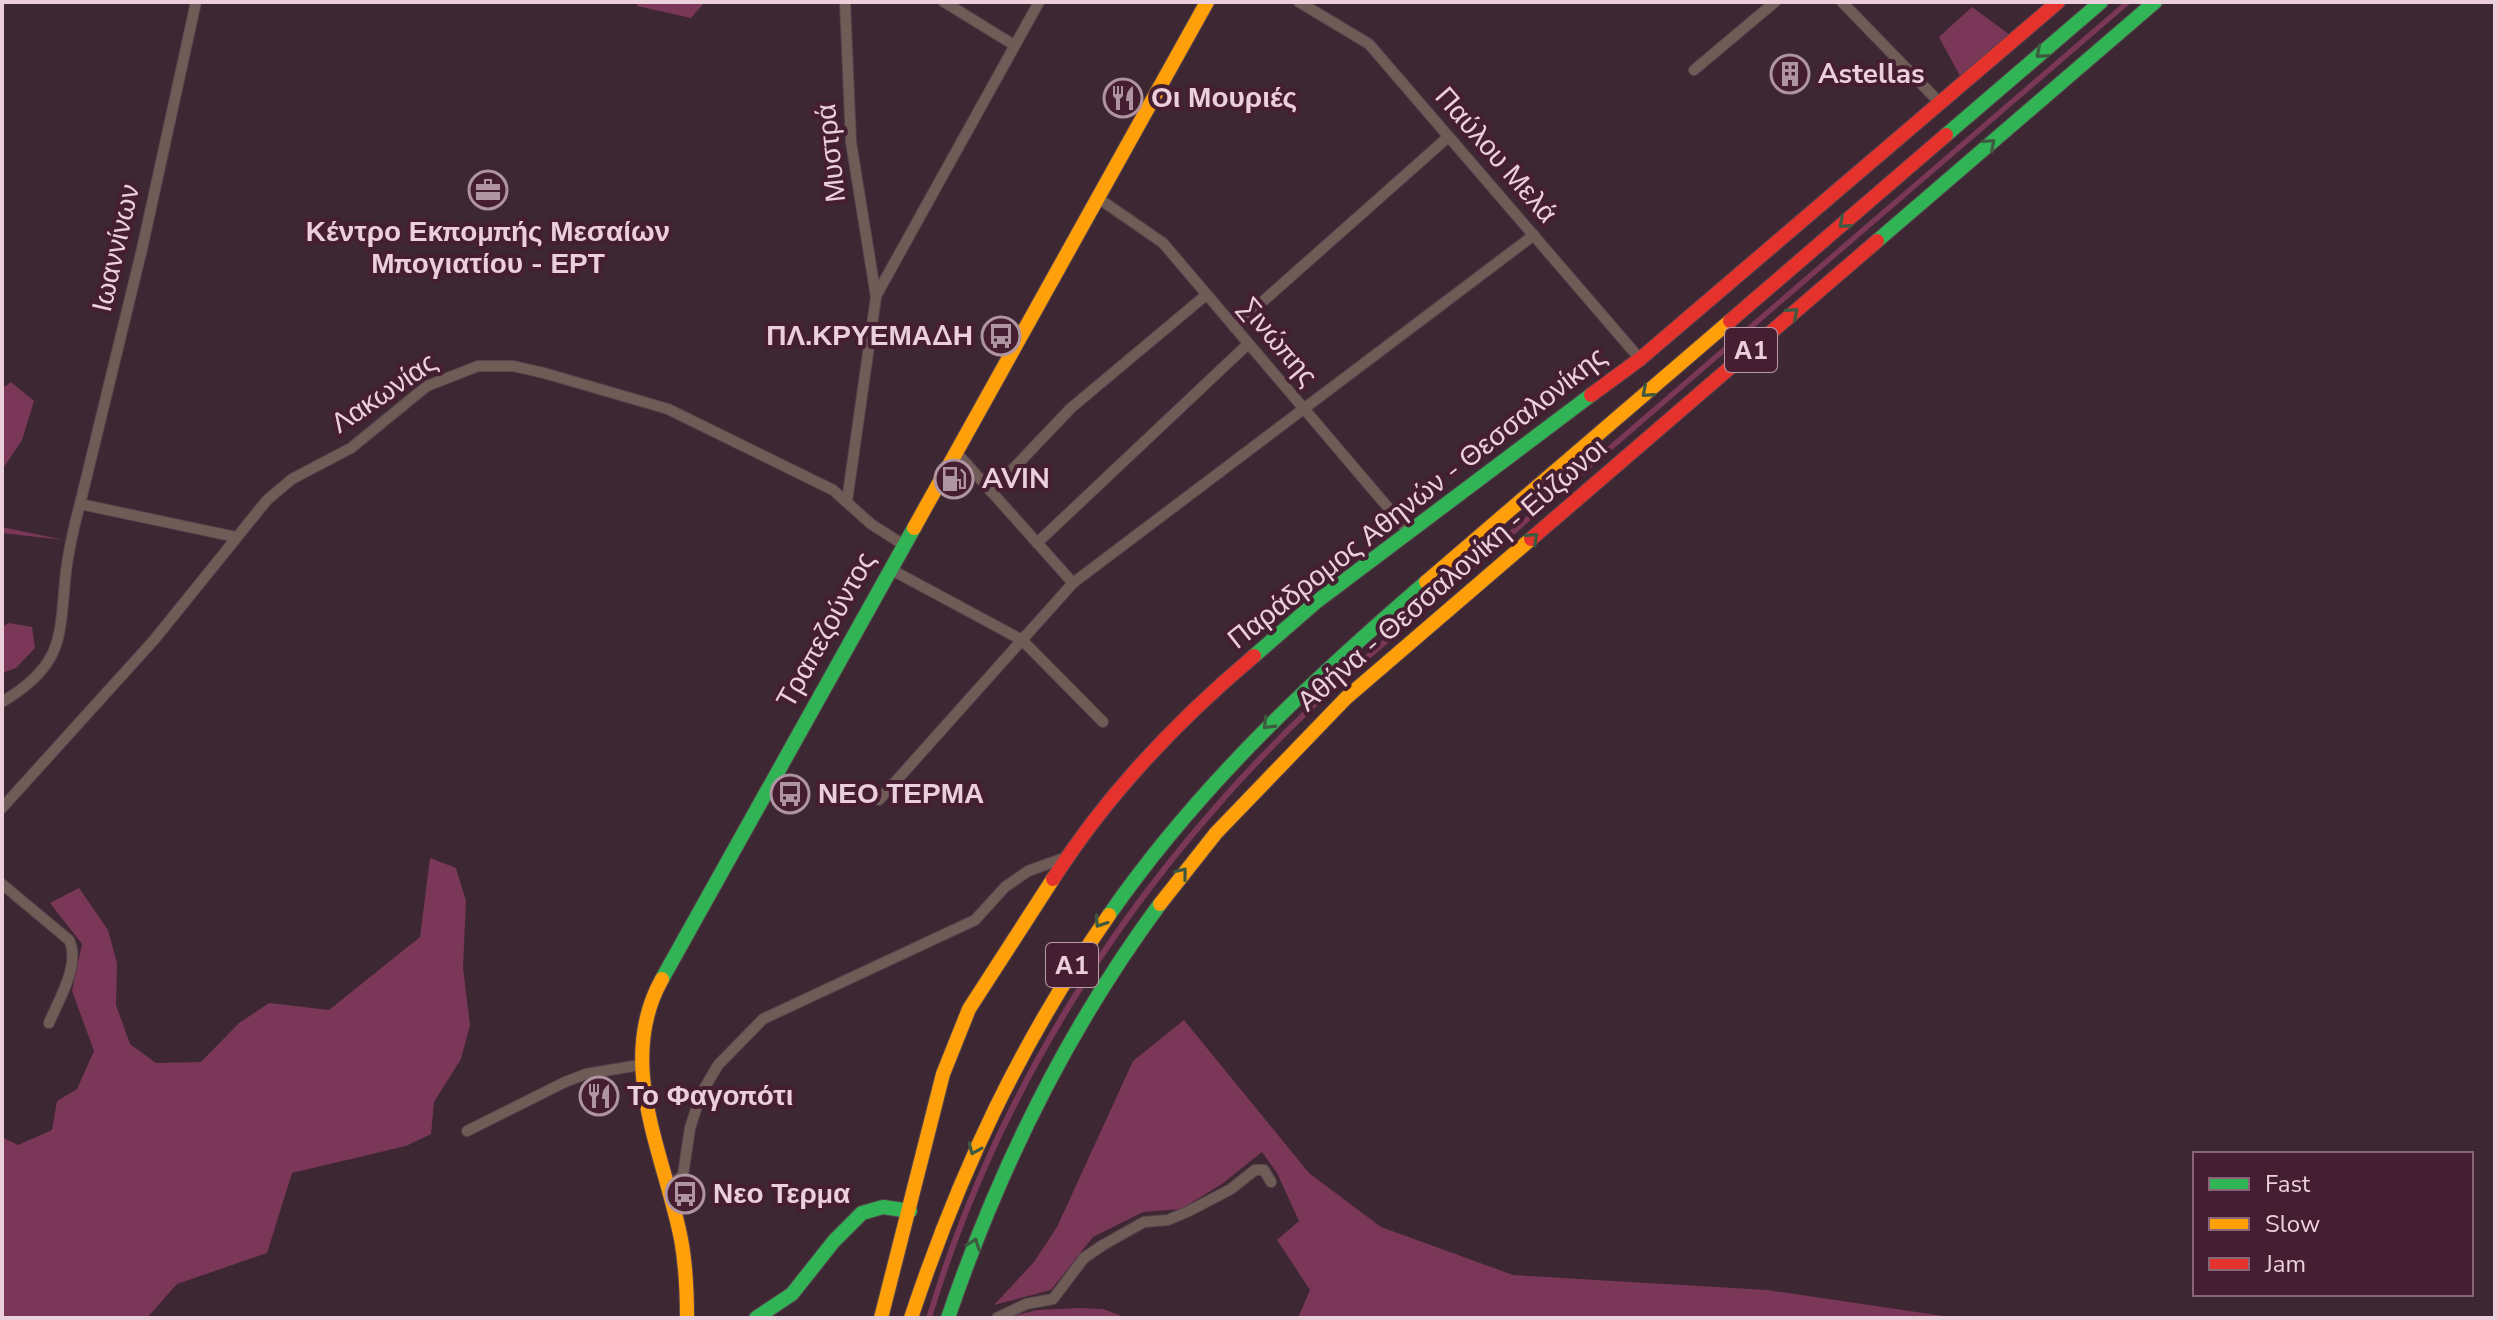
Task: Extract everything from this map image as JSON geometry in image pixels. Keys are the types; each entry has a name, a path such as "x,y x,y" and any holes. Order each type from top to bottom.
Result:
{"main road":[{"name":"Τραπεζούντος","path":"687,1318 687,1267 641,1082 641,1031 659,983 1207,2"},
{"name":"Παράδρομος Αθηνών - Θεσσαλονίκης","path":"881,1318 943,1074 956,1036 988,975 1104,806 1224,681 1316,602 1640,359 2058,2"},
{"name":"Αθήνα - Θεσσαλονίκη - Εύζωνοι","path":"911,1318 950,1205 1014,1062 1111,907 1226,767 1324,670 2101,2"},
{"name":"Αθήνα - Θεσσαλονίκη - Εύζωνοι","path":"948,1318 1001,1175 1065,1045 1139,929 1260,782 1346,698 2155,2"},
{"path":"756,1318 777,1310 790,1299 846,1227 862,1213 885,1206 910,1211"}],"street":[{"name":"Ιωαννίνων","path":"2,702 19,692 39,673 61,635 66,571 80,504 142,249 196,2"},
{"name":"Μυστρά","path":"845,2 851,142 876,297"},
{"path":"944,2 1014,45"},
{"path":"847,501 876,297 1039,2"},
{"name":"Παύλου Μελά","path":"1299,2 1369,44 1640,359"},
{"path":"1694,70 1775,2"},
{"path":"1842,2 1939,102"},
{"path":"1234,327 1447,138"},
{"name":"Σινώπης","path":"1098,198 1163,243 1408,531"},
{"path":"879,800 1073,583 1534,235"},
{"path":"991,492 1071,408 1206,295"},
{"path":"1037,543 1248,344"},
{"name":"Λακωνίας","path":"2,808 154,640 267,500 292,479 351,448 427,386 478,366 513,366 544,373 668,409 847,501 871,524 904,545"},
{"path":"956,452 1073,583"},
{"path":"80,504 236,537"},
{"path":"890,569 1022,640 1103,722"},
{"path":"668,1188 683,1175 692,1116 706,1085 718,1065 763,1019 975,920 1005,887 1028,871 1067,857"},
{"path":"2,884 69,940 74,950 73,962 49,1023"},
{"path":"467,1131 565,1082 586,1074 640,1065"},
{"path":"997,1318 1026,1304 1053,1299 1084,1258 1144,1222 1168,1220 1213,1200 1255,1170 1264,1170 1271,1182"}],"shaded area":[{"path":"638,2 705,2 691,18 637,6"},
{"path":"2124,2 2132,2 1337,687 1269,754 1205,824 1146,898 1092,975 1044,1056 1000,1140 963,1227 932,1318 926,1318 957,1227 994,1139 1037,1054 1086,973 1141,895 1200,821 1264,750 1333,683"},
{"path":"1972,7 2010,35 1960,76 1939,37"},
{"path":"11,382 34,401 22,440 2,470 2,389"},
{"path":"2,527 64,540 2,533"},
{"path":"9,623 32,627 35,648 16,668 2,673 2,627"},
{"path":"430,858 456,868 466,901 463,968 470,1025 461,1059 434,1102 431,1134 406,1146 292,1173 267,1253 177,1284 147,1318 2,1318 2,1137 18,1145 52,1130 57,1101 77,1089 94,1051 72,991 82,944 50,903 79,888 108,930 117,963 116,1005 130,1044 156,1063 201,1062 239,1023 269,1003 329,1010 420,937"},
{"path":"1184,1020 1309,1173 1381,1227 1513,1275 1767,1290 1957,1318 1298,1318 1310,1290 1277,1240 1299,1221 1277,1173 1262,1152 1222,1184 1181,1209 1143,1212 1093,1237 1051,1290 994,1305 1034,1262 1057,1227 1133,1061"},
{"path":"1103,1309 1127,1318 1005,1318 1037,1310"}],"traffic: fast":[{"path":"1946,135 2101,2"},
{"path":"1877,241 2155,2"},
{"path":"1254,656 1316,602 1591,395"},
{"path":"662,979 914,528"},
{"path":"1109,915 1180,823 1257,738 1426,582"},
{"path":"948,1318 989,1208 1038,1102 1094,1001 1160,904"},
{"path":"756,1318 792,1294 834,1241 862,1213 883,1207 910,1211"}],"traffic: slow":[{"path":"914,528 1207,2"},
{"path":"1426,582 1730,321"},
{"path":"1160,904 1216,833 1346,698 1531,539"},
{"path":"881,1318 943,1074 969,1009 1053,879"},
{"path":"911,1318 950,1211 995,1109 1047,1011 1109,915"},
{"path":"662,979 649,1011 643,1043 643,1076 655,1141 681,1239 687,1318"}],"traffic: jam":[{"path":"1591,395 1640,359 2058,2"},
{"path":"1730,321 1946,135"},
{"path":"1531,539 1877,241"},
{"path":"1053,879 1096,818 1145,760 1198,706 1254,656"}],"place":[{"name":"Astellas","path":"1790,74"},
{"name":"Οι Μουριές","path":"1123,98"},
{"name":"Κέντρο Εκπομπής Μεσαίων Μπογιατίου - ΕΡΤ","path":"488,190"},
{"name":"ΠΛ.ΚΡΥΕΜΑΔΗ","path":"1001,336"},
{"name":"AVIN","path":"954,479"},
{"name":"ΝΕΟ ΤΕΡΜΑ","path":"790,794"},
{"name":"Το Φαγοπότι","path":"599,1096"},
{"name":"Νεο Τερμα","path":"685,1194"}]}
